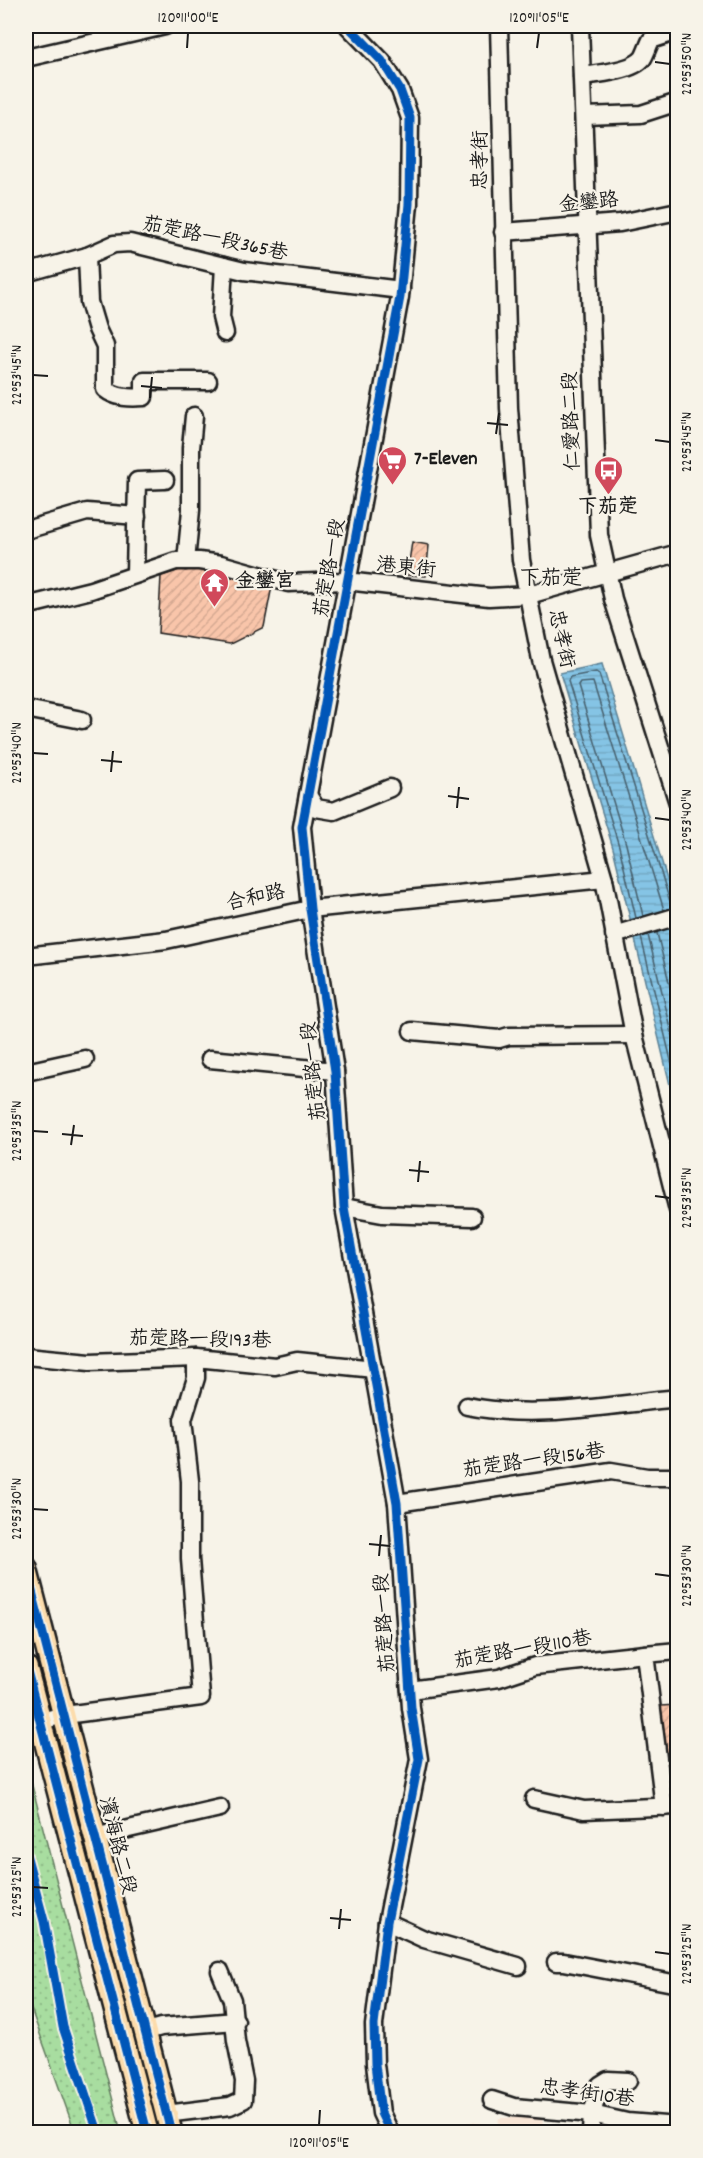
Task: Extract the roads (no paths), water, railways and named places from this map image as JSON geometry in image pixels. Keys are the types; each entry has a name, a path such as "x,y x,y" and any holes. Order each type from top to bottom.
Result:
{"main road":[{"name":"濱海路二段","path":"26,1568 169,2123"},
{"path":"26,1667 147,2133"},
{"path":"106,1976 130,1971"}],"street":[{"path":"26,58 165,26"},
{"name":"茄萣路一段","path":"348,26 382,61 400,90 410,118 409,204 401,290 302,827 310,909 335,1071 344,1208 397,1503 410,1690 419,1758 387,1922 374,2025 375,2064 381,2113 390,2133"},
{"name":"忠孝街","path":"500,26 503,232 509,408 521,560 541,660 604,879 622,933 634,1035 678,1210"},
{"name":"仁愛路二段","path":"580,26 599,535 608,573 678,803"},
{"path":"582,76 608,73 635,63 643,58 651,40 678,31"},
{"path":"584,116 641,114 678,102"},
{"name":"金鑾路","path":"503,232 620,223 678,211"},
{"name":"茄萣路一段365巷","path":"26,273 87,256 114,244 141,244 224,266 311,280 401,290"},
{"path":"87,256 89,302 105,345 105,389 111,394 129,398 144,397 144,381 208,381"},
{"path":"224,266 221,317 225,333"},
{"path":"186,561 191,510 191,448 194,416"},
{"path":"135,574 137,481 165,480"},
{"path":"26,530 87,512 137,516"},
{"name":"港東街","path":"26,606 91,590 152,567 186,561 221,564 288,583 346,581 489,597 529,595 678,553"},
{"path":"26,709 82,720"},
{"path":"308,795 316,808 334,811 390,788"},
{"name":"合和路","path":"26,956 166,940 310,909 604,879"},
{"path":"622,933 677,916"},
{"path":"412,1031 499,1039 509,1036 634,1035"},
{"path":"26,1072 85,1059"},
{"path":"210,1059 335,1071"},
{"path":"344,1208 382,1214 472,1217"},
{"name":"茄萣路一段193巷","path":"26,1356 90,1362 196,1358 275,1366 297,1361 374,1369"},
{"path":"40,1721 65,1715 201,1697 190,1559 190,1481 183,1420 196,1378 196,1358"},
{"path":"467,1406 512,1413 545,1412 678,1398"},
{"name":"茄萣路一段156巷","path":"397,1503 611,1471 648,1477 678,1477"},
{"name":"茄萣路一段110巷","path":"410,1690 499,1678 535,1666 678,1651"},
{"path":"534,1799 572,1810 671,1807 645,1654"},
{"path":"94,1837 220,1808"},
{"path":"387,1922 424,1939 518,1966"},
{"path":"556,1962 678,1984"},
{"path":"169,2123 230,2106 243,2100 244,2081 236,2040 236,2022 232,2000 220,1971"},
{"path":"147,2031 161,2027 236,2022"},
{"path":"591,2133 592,2114 600,2085 608,2080 628,2081"},
{"name":"忠孝街10巷","path":"492,2100 514,2107 592,2114 627,2122 678,2126"}],"water":[{"path":"602,664 677,912 677,1114 613,848 560,673"}],"waterway":[{"path":"670,885 678,883"}],"place":[{"name":"7-Eleven","path":"393,486"},
{"name":"下茄萣","path":"608,496"},
{"name":"金鑾宮","path":"214,608"}],"district":[{"name":"下茄萣","path":"551,580"}]}
